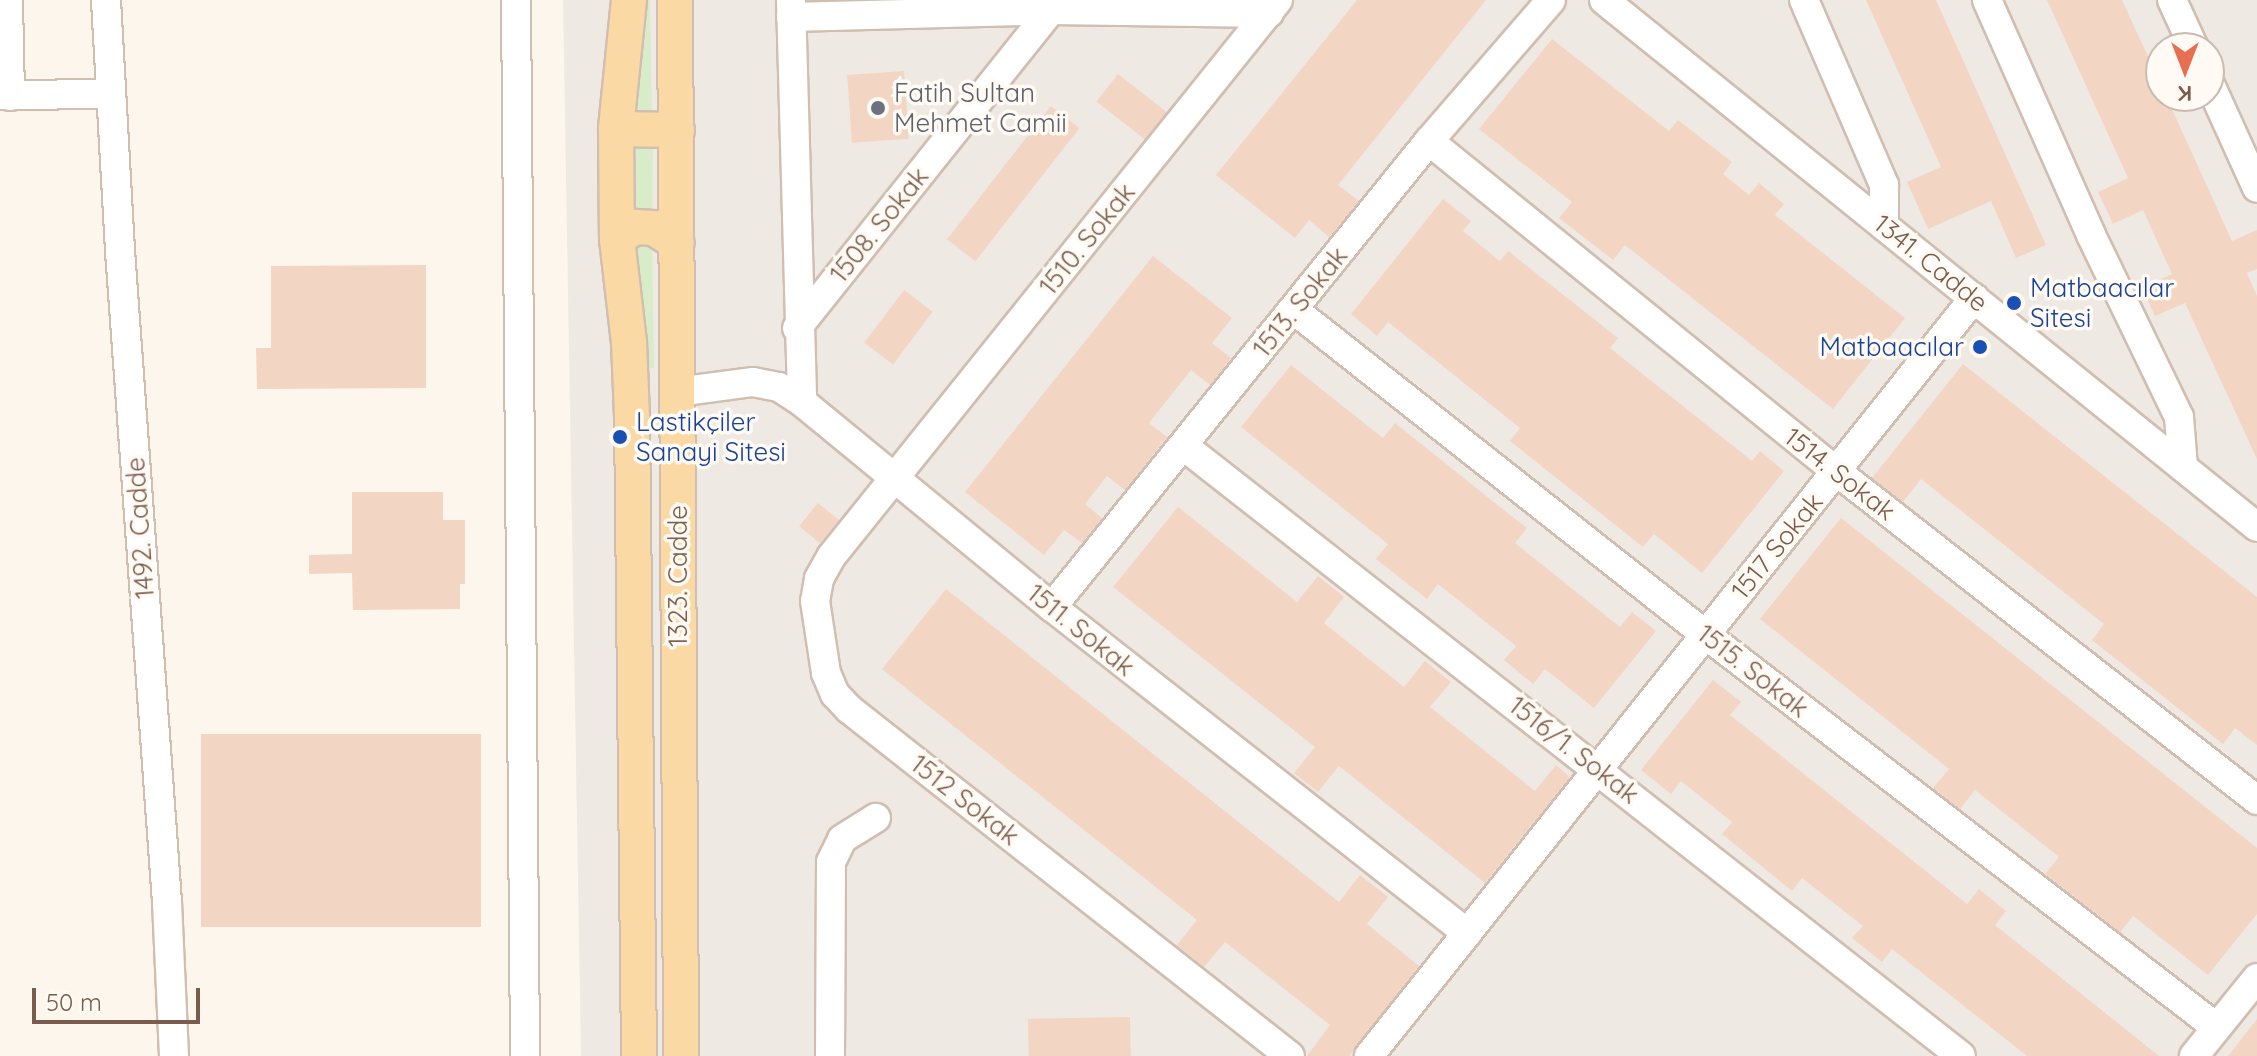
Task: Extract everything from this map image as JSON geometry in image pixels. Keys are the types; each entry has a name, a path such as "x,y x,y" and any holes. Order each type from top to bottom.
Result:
{"main road":[{"path":"629,0 616,129 617,239 629,342 631,392 639,1056"},
{"name":"1323. Cadde","path":"675,0 681,1056"},
{"path":"616,129 677,130"},
{"path":"617,239 635,227 654,228 677,243"},
{"path":"631,392 677,392"}],"street":[{"path":"8,0 5,95 111,94"},
{"name":"1492. Cadde","path":"106,0 167,902 174,1056"},
{"path":"516,0 525,1056"},
{"name":"1513. Sokak","path":"1052,607 1185,447 1429,141 1551,0"},
{"name":"1341. Cadde","path":"1604,0 2257,527"},
{"path":"1804,0 1884,185 1884,226"},
{"path":"1987,0 2091,235 2179,417 2183,467"},
{"path":"2172,0 2187,32"},
{"path":"802,402 797,328 791,8 1051,10 1273,6"},
{"name":"1510. Sokak","path":"896,478 1273,6"},
{"name":"1508. Sokak","path":"797,328 1051,10"},
{"path":"2223,112 2257,188"},
{"name":"1514. Sokak","path":"1429,141 1836,471 2257,800"},
{"name":"1517 Sokak","path":"1369,1056 1974,298"},
{"name":"1515. Sokak","path":"1294,310 1706,635 2216,1027"},
{"name":"1511. Sokak","path":"677,392 753,382 779,387 802,402 1052,607 1467,933"},
{"name":"1516/1. Sokak","path":"1185,447 1599,768 1961,1056"},
{"name":"1512 Sokak","path":"896,478 831,557 819,579 815,601 819,632 826,673 835,694 849,709 1290,1056"},
{"path":"830,1056 831,862 842,839 876,818"},
{"path":"2194,1056 2257,978"}],"shaded area":[{"path":"563,0 2257,0 2257,1056 581,1056"}],"green space":[{"path":"639,0 650,0 652,115 632,113"},
{"path":"653,137 652,220 638,211 627,210 633,143"},
{"path":"634,236 652,246 654,368 645,368"}],"building":[{"path":"1357,0 1486,0 1338,185 1359,201 1329,237 1309,220 1295,238 1216,175"},
{"path":"1866,0 1936,0 2046,245 2016,258 1991,201 1928,229 1907,182 1941,167"},
{"path":"2047,0 2122,0 2145,50 2145,112 2173,112 2232,241 2257,230 2257,269 2247,273 2257,296 2257,459 2185,303 2155,316 2142,288 2172,274 2143,210 2113,224 2098,192 2128,178"},
{"path":"1552,39 1669,131 1678,120 1732,162 1723,174 1749,195 1759,183 1784,204 1775,215 1905,318 1833,409 1625,245 1613,260 1559,218 1572,202 1479,129"},
{"name":"Fatih Sultan Mehmet Camii","path":"904,71 909,139 852,143 847,75"},
{"path":"1118,74 1167,112 1145,140 1096,102"},
{"path":"1051,106 1079,128 975,261 947,239"},
{"path":"1443,199 1471,221 1463,231 1500,261 1508,251 1618,338 1610,348 1752,461 1760,451 1784,471 1702,573 1654,534 1643,547 1510,441 1520,428 1388,322 1377,336 1351,314"},
{"path":"1153,256 1232,318 1212,343 1231,358 1210,385 1191,370 1149,423 1167,437 1125,490 1107,476 1085,504 1102,518 1082,543 1064,530 1044,555 965,492"},
{"path":"426,265 426,388 257,389 256,348 271,348 271,266"},
{"path":"904,290 933,312 893,364 864,343"},
{"path":"1963,364 2257,597 2257,745 2235,728 2223,744 2092,640 2104,624 1921,479 1903,502 1872,478"},
{"path":"1291,365 1383,438 1395,423 1527,528 1515,543 1620,627 1632,612 1656,631 1594,708 1545,669 1533,684 1504,660 1516,646 1438,584 1427,599 1376,559 1388,544 1241,427"},
{"path":"352,492 443,492 443,520 465,520 465,584 460,584 460,609 353,610 352,573 309,574 309,555 352,554"},
{"path":"818,503 839,520 820,543 799,526"},
{"path":"1178,507 1297,602 1318,576 1344,597 1324,623 1404,687 1425,661 1451,682 1430,707 1535,791 1556,765 1570,777 1485,883 1339,766 1318,792 1294,773 1315,747 1113,587"},
{"path":"1841,518 2257,848 2257,914 2208,975 2133,916 2120,932 2045,874 2059,857 1975,790 1960,809 1933,788 1949,769 1760,619"},
{"path":"946,589 1339,902 1360,875 1388,897 1367,924 1419,966 1349,1056 1307,1056 1330,1025 1225,942 1204,967 1177,945 1197,920 882,669"},
{"path":"1713,680 1741,702 1730,715 1967,904 1979,889 2006,911 1995,925 2159,1056 2027,1056 1892,949 1882,962 1852,938 1863,926 1802,878 1792,891 1722,834 1732,822 1681,781 1671,794 1641,770"},
{"path":"201,734 481,734 481,927 201,927"},
{"path":"1130,1017 1131,1056 1029,1056 1028,1019"},
{"path":"2257,1019 2257,1056 2228,1056"}],"place":[{"name":"Fatih Sultan Mehmet Camii","path":"878,108"},
{"name":"Matbaacılar Sitesi","path":"2014,303"},
{"name":"Matbaacılar","path":"1980,347"},
{"name":"Lastikçiler Sanayi Sitesi","path":"620,437"}]}
